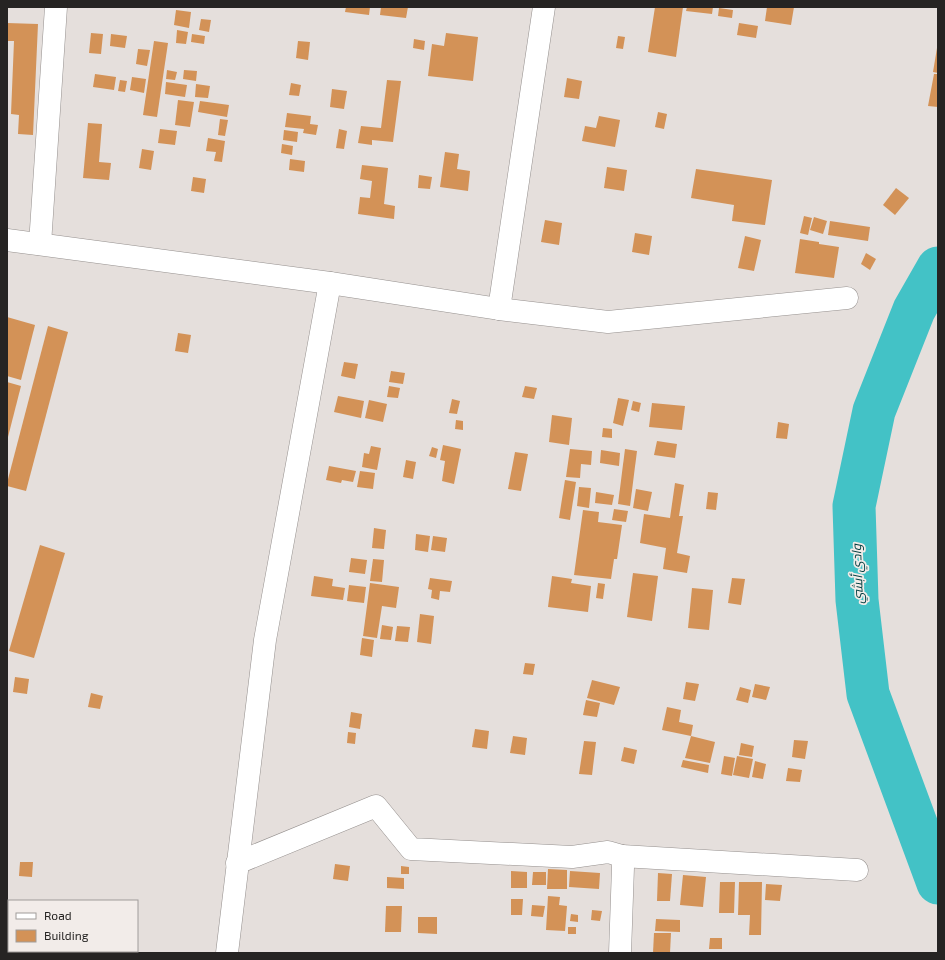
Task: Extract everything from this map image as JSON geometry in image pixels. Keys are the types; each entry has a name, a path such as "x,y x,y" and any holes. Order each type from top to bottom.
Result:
{"street":[{"path":"40,244 56,7"},
{"path":"500,309 544,7"},
{"path":"7,240 330,283 500,309 608,322 847,298"},
{"path":"227,953 265,640 330,283"},
{"path":"237,863 376,806 410,849 572,857 608,852 622,856 857,870"},
{"path":"620,953 623,867 622,856"}],"building":[{"path":"346,7 370,7 369,15 345,12"},
{"path":"381,7 408,7 406,18 380,15"},
{"path":"655,7 683,7 676,57 648,52"},
{"path":"687,7 713,7 712,14 686,11"},
{"path":"767,7 794,7 791,25 765,21"},
{"path":"719,8 733,10 732,18 718,16"},
{"path":"176,10 191,12 189,28 174,25"},
{"path":"201,19 211,20 209,32 199,30"},
{"path":"7,23 38,24 33,135 18,134 19,115 11,114 14,41 7,41"},
{"path":"739,23 758,26 756,38 737,35"},
{"path":"177,30 188,32 186,44 176,43"},
{"path":"91,33 103,34 101,54 89,53"},
{"path":"446,33 478,37 473,81 428,76 432,44 444,46"},
{"path":"111,34 127,36 125,48 110,46"},
{"path":"192,34 205,36 204,44 191,42"},
{"path":"618,36 625,37 623,49 616,48"},
{"path":"414,39 425,41 424,50 413,48"},
{"path":"154,41 168,43 157,117 143,115"},
{"path":"298,41 310,42 308,60 296,58"},
{"path":"938,48 938,73 933,72"},
{"path":"138,49 150,50 147,66 136,64"},
{"path":"167,70 177,72 175,80 166,79"},
{"path":"184,70 197,71 196,81 183,79"},
{"path":"95,74 116,77 114,90 93,87"},
{"path":"934,74 938,74 938,107 928,106"},
{"path":"132,77 146,79 144,93 130,90"},
{"path":"567,78 582,81 579,99 564,97"},
{"path":"120,80 127,81 125,92 118,91"},
{"path":"387,80 401,81 393,142 372,140 372,145 358,143 361,126 381,128"},
{"path":"166,82 187,85 185,97 165,94"},
{"path":"291,83 301,85 299,96 289,95"},
{"path":"196,84 210,86 208,98 195,97"},
{"path":"332,89 347,91 344,109 330,107"},
{"path":"178,100 194,102 190,127 175,125"},
{"path":"200,101 229,105 227,117 198,112"},
{"path":"658,112 667,114 664,129 655,127"},
{"path":"287,113 311,116 310,124 318,125 316,135 303,133 304,129 285,127"},
{"path":"599,116 620,120 615,147 582,141 585,126 596,128"},
{"path":"220,119 228,120 225,136 218,135"},
{"path":"88,123 102,124 99,162 111,163 109,180 83,178"},
{"path":"160,129 177,131 175,145 158,143"},
{"path":"339,129 347,131 344,149 336,148"},
{"path":"284,130 298,132 297,142 283,140"},
{"path":"208,138 225,141 222,162 214,161 216,152 206,151"},
{"path":"282,144 293,146 292,155 281,153"},
{"path":"142,149 154,151 151,170 139,168"},
{"path":"445,152 459,154 457,169 470,171 468,191 440,187"},
{"path":"290,159 305,161 304,172 289,170"},
{"path":"362,165 388,168 384,204 395,206 394,219 358,214 360,197 370,198 372,181 360,179"},
{"path":"607,167 627,170 624,191 604,188"},
{"path":"696,169 772,180 765,225 732,221 734,205 691,198"},
{"path":"419,175 432,177 430,189 418,188"},
{"path":"193,177 206,179 204,193 191,191"},
{"path":"896,188 909,198 895,215 883,205"},
{"path":"804,216 812,218 808,235 800,233"},
{"path":"814,217 827,221 823,234 810,230"},
{"path":"545,220 562,223 559,245 541,242"},
{"path":"830,221 870,227 868,241 828,235"},
{"path":"635,233 652,236 649,255 632,252"},
{"path":"745,236 761,240 754,271 738,268"},
{"path":"800,239 839,247 834,278 795,273"},
{"path":"866,253 876,259 870,270 861,264"},
{"path":"7,317 35,325 21,380 7,376"},
{"path":"48,326 68,332 26,491 7,486 7,483"},
{"path":"178,333 191,335 188,353 175,351"},
{"path":"344,362 358,364 355,379 341,376"},
{"path":"391,371 405,373 403,384 389,382"},
{"path":"7,382 21,386 8,437 7,436"},
{"path":"389,386 400,388 398,398 387,397"},
{"path":"525,386 537,388 534,399 522,397"},
{"path":"338,396 364,401 361,418 334,412"},
{"path":"618,398 629,400 623,426 613,423"},
{"path":"452,399 460,401 457,414 449,413"},
{"path":"369,400 387,404 383,422 365,418"},
{"path":"633,401 641,403 639,412 631,410"},
{"path":"652,403 685,406 682,430 649,427"},
{"path":"552,415 572,418 569,445 549,442"},
{"path":"456,420 463,421 463,430 455,429"},
{"path":"778,422 789,424 787,439 776,438"},
{"path":"603,428 612,429 612,438 602,437"},
{"path":"657,441 677,444 675,458 654,455"},
{"path":"443,445 461,449 454,484 442,481 445,461 440,460"},
{"path":"371,446 381,448 377,470 362,467 364,453 369,454"},
{"path":"432,447 438,449 436,458 429,456"},
{"path":"570,449 592,451 591,465 581,464 580,478 566,477"},
{"path":"625,449 637,451 630,506 618,504"},
{"path":"601,450 620,453 619,466 600,463"},
{"path":"515,452 528,454 521,491 508,489"},
{"path":"406,460 416,462 413,479 403,477"},
{"path":"329,466 356,471 353,482 342,480 341,483 326,480"},
{"path":"360,471 375,473 373,489 357,487"},
{"path":"565,480 576,482 570,520 559,518"},
{"path":"675,483 684,485 679,516 683,516 677,553 690,556 687,573 663,569 666,548 640,543 644,514 670,518"},
{"path":"579,487 591,488 589,508 577,506"},
{"path":"636,489 652,492 648,511 633,508"},
{"path":"596,492 614,495 612,505 595,503"},
{"path":"708,492 718,493 716,510 706,509"},
{"path":"614,509 628,511 626,522 612,520"},
{"path":"583,510 599,512 598,522 622,525 617,559 614,559 611,579 574,575"},
{"path":"374,528 386,530 384,549 372,548"},
{"path":"416,534 430,536 428,552 415,550"},
{"path":"433,536 447,538 445,552 431,550"},
{"path":"40,545 65,553 34,658 9,651"},
{"path":"351,558 367,560 365,574 349,572"},
{"path":"373,559 384,560 382,582 370,581"},
{"path":"633,573 658,576 652,621 627,617"},
{"path":"314,576 333,579 332,586 345,588 343,600 311,596"},
{"path":"552,576 572,579 571,583 591,586 588,612 548,607"},
{"path":"430,578 452,581 450,592 440,591 439,600 431,598 432,590 428,589"},
{"path":"732,578 745,579 741,605 728,603"},
{"path":"370,583 399,587 396,608 382,606 377,638 363,636"},
{"path":"598,583 605,584 603,599 596,598"},
{"path":"349,585 366,587 364,603 347,601"},
{"path":"692,588 713,590 709,630 688,628"},
{"path":"420,614 434,616 431,644 417,642"},
{"path":"382,625 393,627 391,640 380,639"},
{"path":"397,626 410,627 408,642 395,641"},
{"path":"362,638 374,640 372,657 360,655"},
{"path":"525,663 535,664 533,675 523,674"},
{"path":"15,677 29,679 27,694 13,692"},
{"path":"592,680 620,687 614,705 587,698"},
{"path":"686,682 699,684 695,701 683,699"},
{"path":"755,684 770,687 766,700 752,697"},
{"path":"740,687 751,690 748,703 736,700"},
{"path":"91,693 103,696 100,709 88,707"},
{"path":"586,700 600,703 597,717 583,715"},
{"path":"667,707 681,710 679,722 693,725 691,736 662,730"},
{"path":"351,712 362,714 360,729 349,727"},
{"path":"475,729 489,731 487,749 472,747"},
{"path":"348,732 356,733 355,744 347,743"},
{"path":"513,736 527,738 525,755 510,753"},
{"path":"691,736 715,742 710,763 685,758"},
{"path":"794,740 808,741 805,759 792,757"},
{"path":"584,741 596,742 592,775 579,774"},
{"path":"741,743 754,746 752,757 739,755"},
{"path":"624,747 637,750 634,764 621,761"},
{"path":"724,756 735,758 732,776 721,774"},
{"path":"737,756 753,759 749,778 733,775"},
{"path":"683,760 709,765 708,773 681,767"},
{"path":"755,761 766,764 763,779 752,777"},
{"path":"788,768 802,770 800,782 786,781"},
{"path":"20,862 33,862 32,877 19,876"},
{"path":"335,864 350,866 348,881 333,879"},
{"path":"401,866 409,867 409,874 401,874"},
{"path":"548,869 567,870 567,889 547,889"},
{"path":"511,871 527,872 527,888 511,888"},
{"path":"570,871 600,873 599,889 569,887"},
{"path":"533,872 546,872 546,885 532,885"},
{"path":"658,873 672,874 670,901 657,901"},
{"path":"683,875 706,877 703,907 680,905"},
{"path":"387,877 404,878 404,889 387,888"},
{"path":"720,882 735,882 734,913 719,913"},
{"path":"739,882 762,882 761,935 749,935 750,915 738,915"},
{"path":"766,884 782,885 780,901 765,900"},
{"path":"548,896 560,897 559,905 567,906 565,931 546,930"},
{"path":"511,899 523,899 522,915 511,915"},
{"path":"532,905 545,906 543,917 531,916"},
{"path":"386,906 402,906 401,932 385,932"},
{"path":"592,910 602,911 600,921 591,920"},
{"path":"571,914 578,915 578,922 570,921"},
{"path":"418,917 437,917 437,934 418,933"},
{"path":"656,919 680,920 680,932 655,931"},
{"path":"568,927 576,927 576,934 568,934"},
{"path":"654,933 671,933 670,953 653,953"},
{"path":"710,938 722,938 722,949 709,949"}],"waterway":[{"name":"وادي أبشي","path":"938,268 914,310 874,411 854,506 857,600 868,694 938,883"}]}
